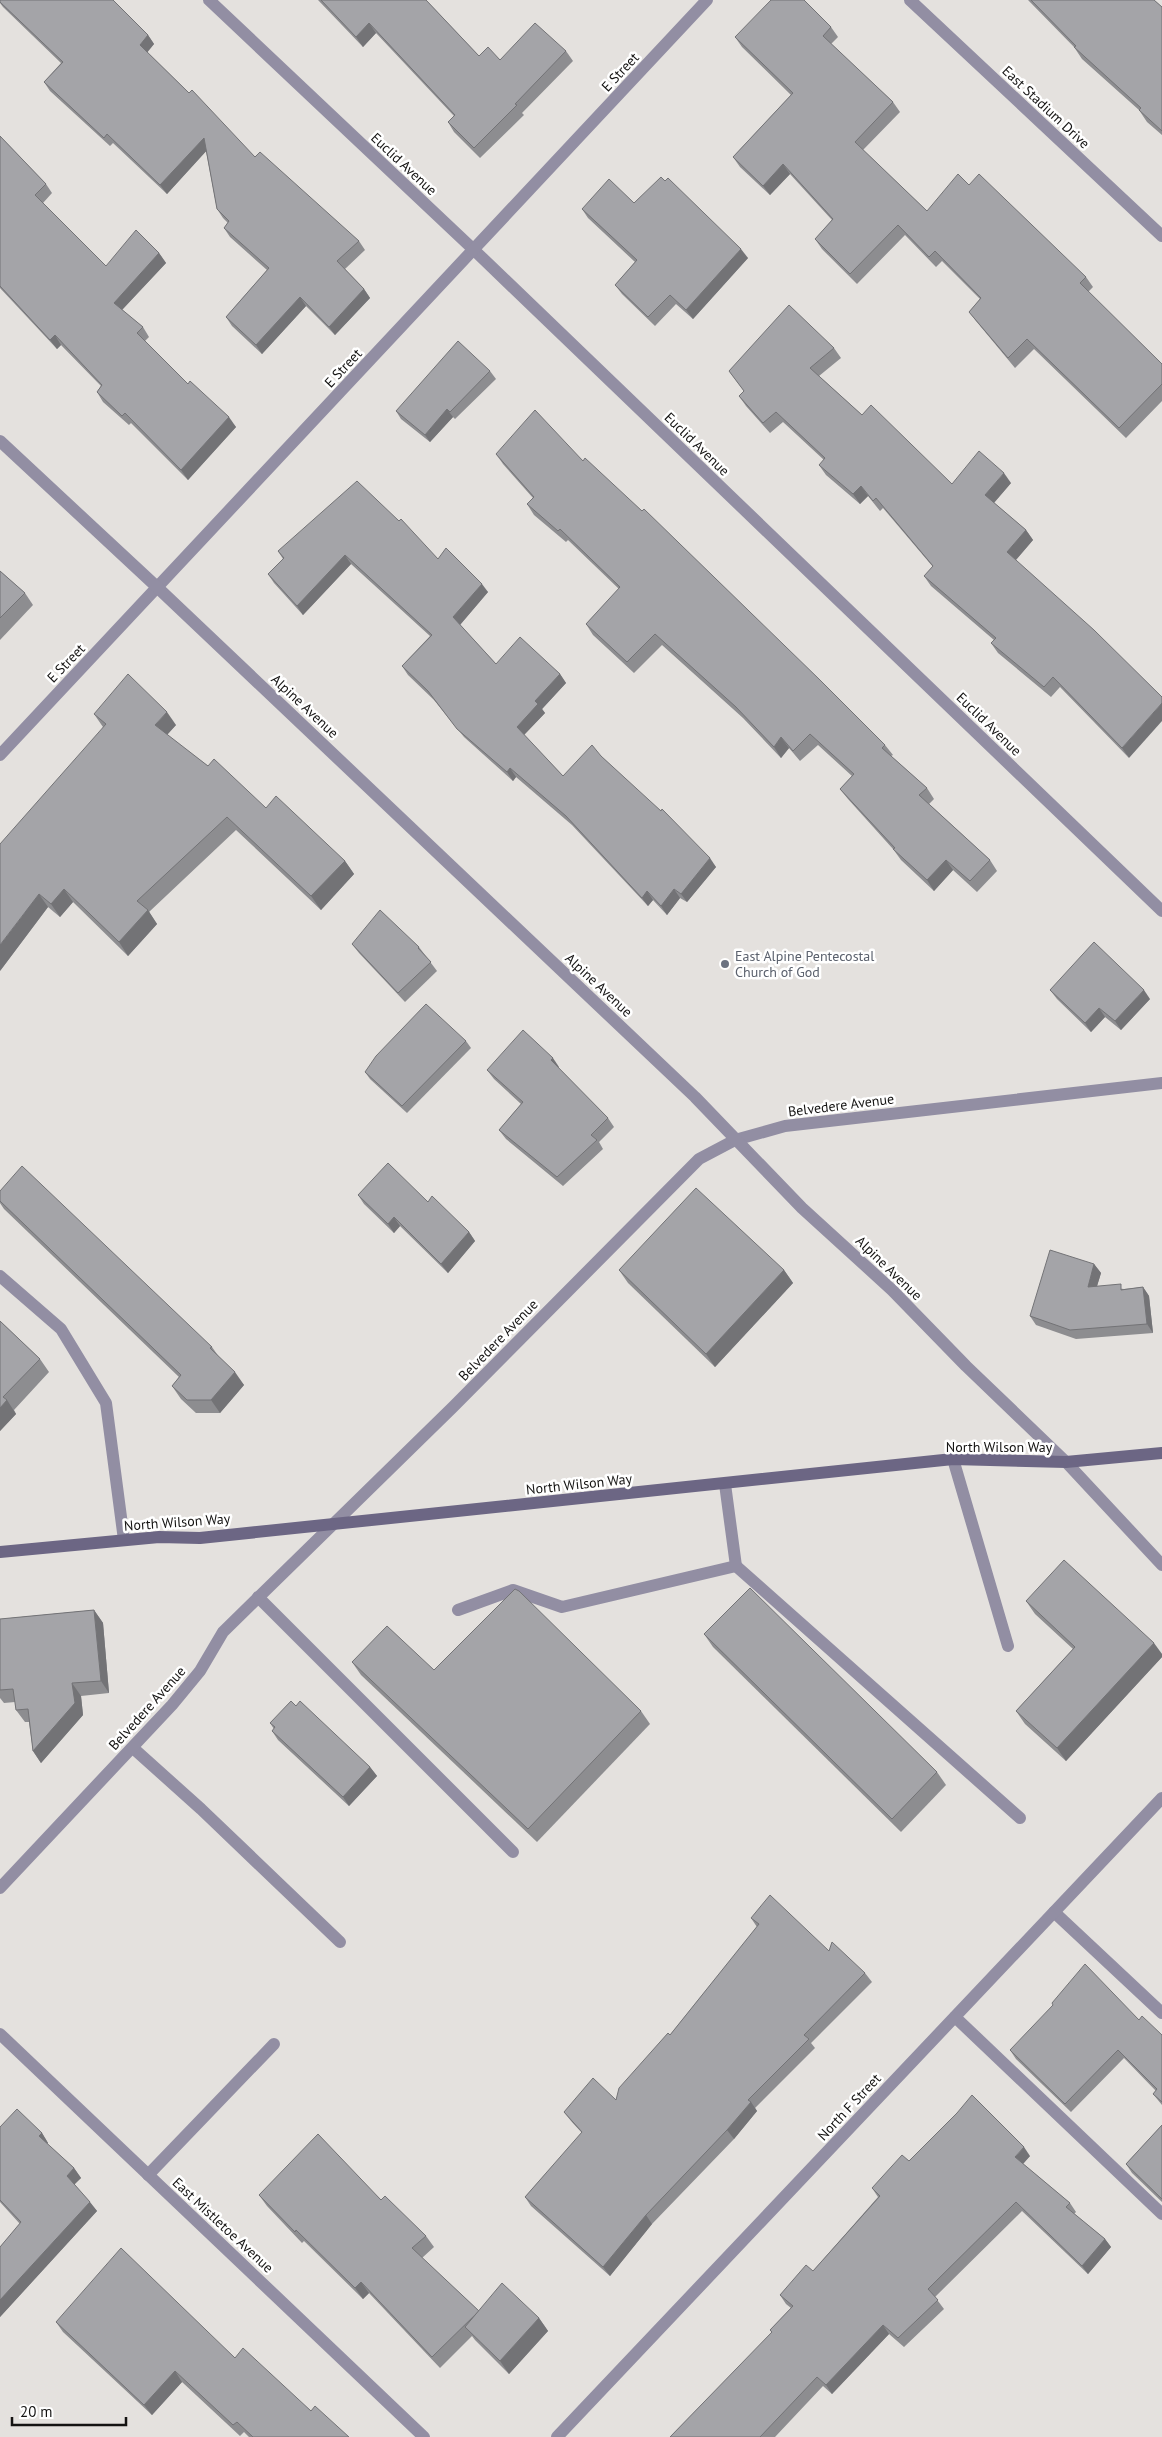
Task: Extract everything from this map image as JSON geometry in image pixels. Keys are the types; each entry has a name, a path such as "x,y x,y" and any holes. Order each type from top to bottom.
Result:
{"main road":[{"name":"North Wilson Way","path":"0,1552 159,1537 200,1538 953,1459 1066,1462 1162,1453"}],"street":[{"name":"Euclid Avenue","path":"209,0 474,250 1162,912"},
{"name":"E Street","path":"0,755 707,0"},
{"name":"East Stadium Drive","path":"910,0 1162,236"},
{"name":"Alpine Avenue","path":"0,441 158,588 694,1097 802,1208 892,1290 966,1366 1066,1462 1162,1565"},
{"name":"Belvedere Avenue","path":"0,1888 172,1706 200,1671 223,1632 452,1408 699,1159 735,1140 785,1126 1162,1083"},
{"path":"0,1276 61,1329 106,1403 124,1540"},
{"path":"953,1459 1008,1646"},
{"path":"725,1484 736,1566 1020,1818"},
{"path":"458,1610 513,1590 562,1607 736,1566"},
{"path":"258,1597 513,1852"},
{"path":"133,1748 201,1809 340,1942"},
{"name":"North F Street","path":"557,2437 1162,1798"},
{"path":"1054,1912 1162,2013"},
{"path":"955,2016 1162,2214"},
{"name":"East Mistletoe Avenue","path":"0,2034 424,2437"},
{"path":"148,2175 274,2044"}],"building":[{"path":"0,0 113,0 148,35 140,45 189,93 192,90 255,157 260,152 359,241 337,261 364,289 329,327 300,297 256,345 226,317 269,268 224,228 229,221 217,209 204,138 160,185 107,134 104,138 44,82 63,62"},
{"path":"321,0 426,0 479,56 488,47 500,60 535,23 566,51 515,104 517,105 474,148 448,122 455,115 369,23 356,37"},
{"path":"771,0 804,0 831,27 823,36 893,102 855,142 927,211 958,174 969,185 979,174 1086,277 1080,283 1162,364 1162,384 1119,428 1027,339 1008,358 969,312 981,298 935,251 929,257 898,225 850,274 815,239 833,219 783,164 763,186 733,157 793,93 735,37"},
{"path":"1031,0 1154,0 1162,7 1162,131 1139,110 1141,108 1074,47 1076,46"},
{"path":"0,136 46,184 35,195 106,266 136,230 159,253 114,303 143,327 137,333 188,384 190,381 229,417 181,470 125,413 122,416 97,392 102,385 55,335 50,340 0,286"},
{"path":"661,177 665,181 668,178 741,249 686,310 670,295 648,317 615,285 637,260 582,209 609,179 634,203"},
{"path":"789,305 834,348 810,368 862,415 871,405 952,484 979,451 1004,473 985,495 1026,530 1007,552 1094,630 1162,697 1162,703 1122,748 1053,677 1044,687 991,643 996,638 924,576 933,566 876,498 873,501 861,486 853,494 819,465 825,458 776,412 763,423 739,396 744,391 729,371"},
{"path":"458,341 490,371 450,412 447,409 425,435 396,411"},
{"path":"535,410 583,461 585,458 642,511 644,509 885,745 882,748 927,788 919,795 990,860 970,881 946,860 927,880 893,849 895,848 840,789 854,774 810,734 793,751 781,737 774,747 736,707 655,634 627,662 586,624 620,587 560,529 558,531 527,504 534,497 496,454"},
{"path":"357,481 399,521 401,519 438,559 446,548 482,584 453,617 496,664 520,637 560,674 535,701 538,704 517,727 563,776 592,745 601,756 661,811 662,809 710,858 681,894 674,889 661,906 647,891 642,898 566,816 510,768 507,772 457,729 428,691 402,666 432,635 345,555 297,606 268,574 284,558 278,551"},
{"path":"0,571 25,593 0,618"},
{"path":"128,674 167,712 155,725 208,766 214,759 266,808 276,796 345,861 311,896 227,817 137,901 148,910 119,942 64,889 51,904 39,894 0,945 0,844 106,724 94,714"},
{"path":"380,910 419,947 431,962 398,993 352,944"},
{"path":"1094,942 1144,990 1115,1021 1099,1008 1085,1023 1050,990"},
{"path":"426,1004 466,1041 402,1106 365,1072 376,1056"},
{"path":"523,1030 553,1058 551,1060 608,1118 591,1135 597,1140 557,1177 499,1130 523,1102 487,1070"},
{"path":"388,1163 428,1202 432,1196 469,1232 441,1264 394,1217 388,1224 358,1195"},
{"path":"22,1166 212,1347 210,1348 235,1372 211,1400 187,1400 172,1386 181,1375 0,1201 0,1191"},
{"path":"696,1188 784,1270 706,1354 619,1270"},
{"path":"1050,1250 1094,1264 1088,1287 1121,1284 1121,1290 1143,1287 1147,1324 1070,1330 1030,1316"},
{"path":"0,1321 40,1359 3,1397 7,1400 0,1408"},
{"path":"1064,1560 1154,1643 1057,1748 1016,1711 1075,1647 1026,1601"},
{"path":"750,1588 937,1772 892,1819 704,1634"},
{"path":"515,1589 641,1711 528,1829 352,1662 387,1626 434,1670"},
{"path":"94,1610 101,1681 72,1683 75,1703 33,1751 28,1709 16,1710 13,1689 0,1690 0,1619"},
{"path":"291,1701 296,1706 300,1701 370,1767 343,1797 272,1731 275,1727 270,1723"},
{"path":"770,1895 829,1951 832,1942 865,1973 804,2035 809,2039 748,2100 751,2102 727,2130 646,2215 603,2267 525,2197 582,2132 564,2112 593,2078 616,2100 619,2088 668,2033 670,2035 759,1924 751,1918"},
{"path":"1085,1964 1139,2020 1142,2016 1162,2035 1162,2102 1153,2094 1157,2089 1118,2050 1065,2104 1010,2050 1053,2005 1052,2003"},
{"path":"972,2095 1024,2147 1015,2157 1070,2203 1066,2207 1105,2239 1082,2266 1016,2202 928,2289 938,2300 898,2338 883,2325 826,2385 817,2377 760,2437 670,2437 772,2332 770,2330 793,2306 780,2295 806,2265 813,2271 880,2196 872,2188 902,2155 909,2161 957,2113"},
{"path":"17,2109 42,2133 39,2136 74,2168 67,2176 90,2202 0,2300 0,2247 21,2222 0,2200 0,2127"},
{"path":"1162,2125 1162,2199 1126,2164"},
{"path":"318,2134 381,2200 385,2196 426,2236 412,2248 479,2311 432,2357 361,2282 355,2288 296,2230 295,2232 259,2195"},
{"path":"121,2248 235,2358 243,2348 311,2411 315,2406 349,2437 253,2437 237,2422 233,2425 175,2371 144,2405 56,2322"},
{"path":"502,2283 539,2318 500,2361 465,2327"}],"place":[{"name":"East Alpine Pentecostal Church of God","path":"725,964"}]}
